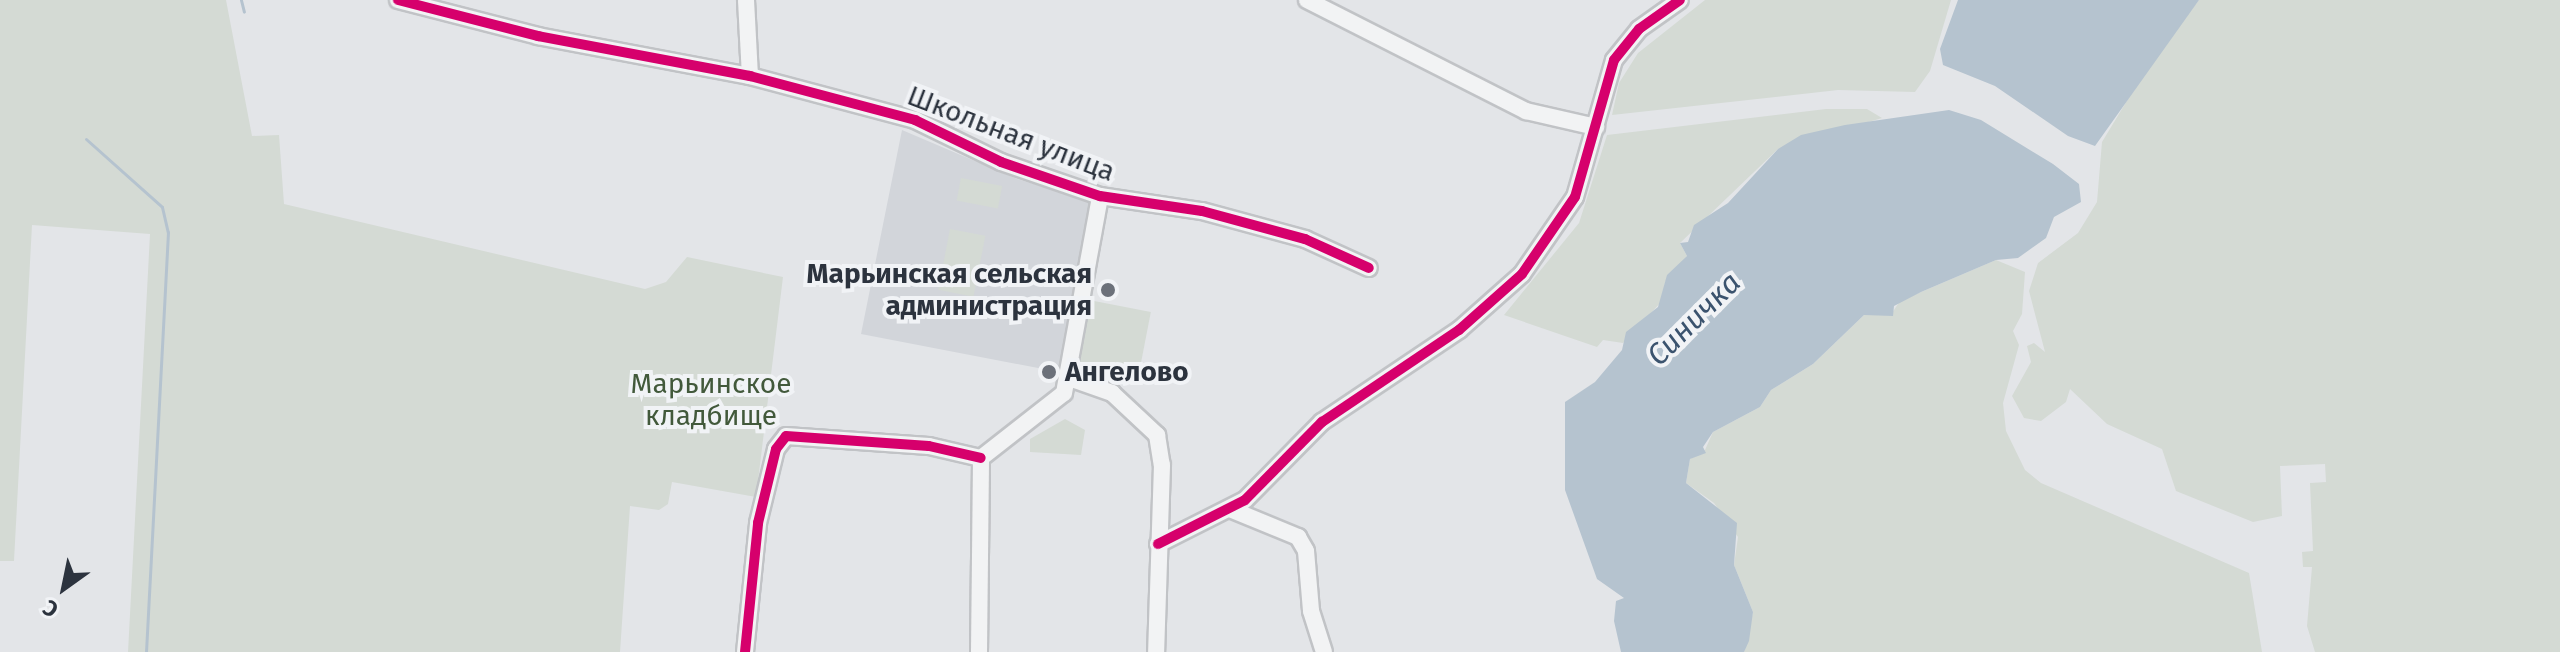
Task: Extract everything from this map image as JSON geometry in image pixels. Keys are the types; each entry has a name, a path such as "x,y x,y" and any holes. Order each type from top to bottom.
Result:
{"street":[{"name":"Школьная улица","path":"398,0 538,36 750,76 915,120 1001,162 1100,196 1202,211 1305,239 1369,268"},
{"path":"746,0 750,76"},
{"path":"1307,0 1526,111 1596,127"},
{"path":"1158,544 1188,524 1230,509 1322,422 1459,330 1522,274 1563,224 1596,127 1614,60 1639,29 1680,0"},
{"path":"981,458 1064,393 1100,196"},
{"path":"1069,378 1112,393 1157,435 1156,652"},
{"path":"745,652 758,523 776,449 786,436 929,446 981,458"},
{"path":"979,652 981,458"},
{"path":"1230,509 1298,537 1324,652"}],"shaded area":[{"path":"902,130 1017,179 1090,201 1059,372 861,334"}],"green space":[{"name":"Марьинское кладбище","path":"0,0 226,0 252,136 279,135 284,204 645,289 666,282 687,257 783,277 756,497 672,482 668,504 659,510 630,506 620,652 128,652 150,234 32,225 14,561 0,561"},
{"path":"1705,0 1951,0 1930,71 1915,92 1838,90 1612,115 1619,83 1638,53"},
{"path":"2199,0 2560,0 2560,652 2315,652 2307,626 2312,567 2303,567 2302,552 2313,551 2310,483 2326,482 2325,464 2280,466 2282,516 2253,522 2176,491 2162,449 2107,424 2070,389 2066,402 2041,421 2024,418 2012,396 2031,362 2027,346 2034,343 2045,352 2029,291 2038,263 2078,233 2097,202 2102,142 2154,56"},
{"path":"1826,109 1867,109 1882,118 1778,149 1680,243 1687,256 1665,282 1663,300 1623,343 1603,340 1597,347 1504,315 1579,223 1607,135"},
{"path":"961,178 1002,186 998,209 957,201"},
{"path":"950,229 985,236 974,297 938,290"},
{"path":"1996,260 2025,272 2022,314 2013,331 2019,345 2003,403 2006,431 2025,470 2041,483 2249,573 2262,652 1744,652 1753,612 1734,565 1738,537 1714,503 1686,483 1690,459 1705,450 1713,432 1760,407 1771,390 1813,364 1864,315 1892,313 1900,301"},
{"path":"1089,300 1151,312 1137,385 1075,373"},
{"path":"1065,419 1085,430 1081,455 1030,452 1030,439"}],"water":[{"path":"1958,0 2199,0 2095,146 2068,136 1995,86 1943,65 1940,49"},
{"name":"Синичка","path":"1949,110 1981,120 2053,164 2079,184 2081,202 2054,217 2046,238 2018,258 1996,260 1921,292 1894,306 1893,316 1864,315 1813,364 1771,390 1760,407 1713,432 1703,447 1706,453 1690,459 1686,483 1737,523 1734,565 1753,612 1749,641 1744,652 1621,652 1614,621 1616,601 1624,598 1597,579 1565,490 1565,402 1595,382 1622,350 1626,332 1658,307 1667,275 1687,256 1680,243 1688,242 1694,225 1728,203 1778,149 1801,135 1845,125"}],"waterway":[{"path":"241,0 244,12"},
{"path":"86,139 162,207 168,232 146,652"}],"cycle path":[{"path":"398,0 538,36 750,76 915,120 1001,162 1100,196 1202,211 1305,239 1369,268"},
{"path":"1158,544 1245,500 1322,422 1459,330 1522,274 1575,197 1614,60 1639,29 1680,0"},
{"path":"745,652 758,523 776,449 786,436 929,446 981,458"}],"place":[{"name":"Марьинская сельская администрация","path":"1108,290"},
{"name":"Ангелово","path":"1049,372"}]}
